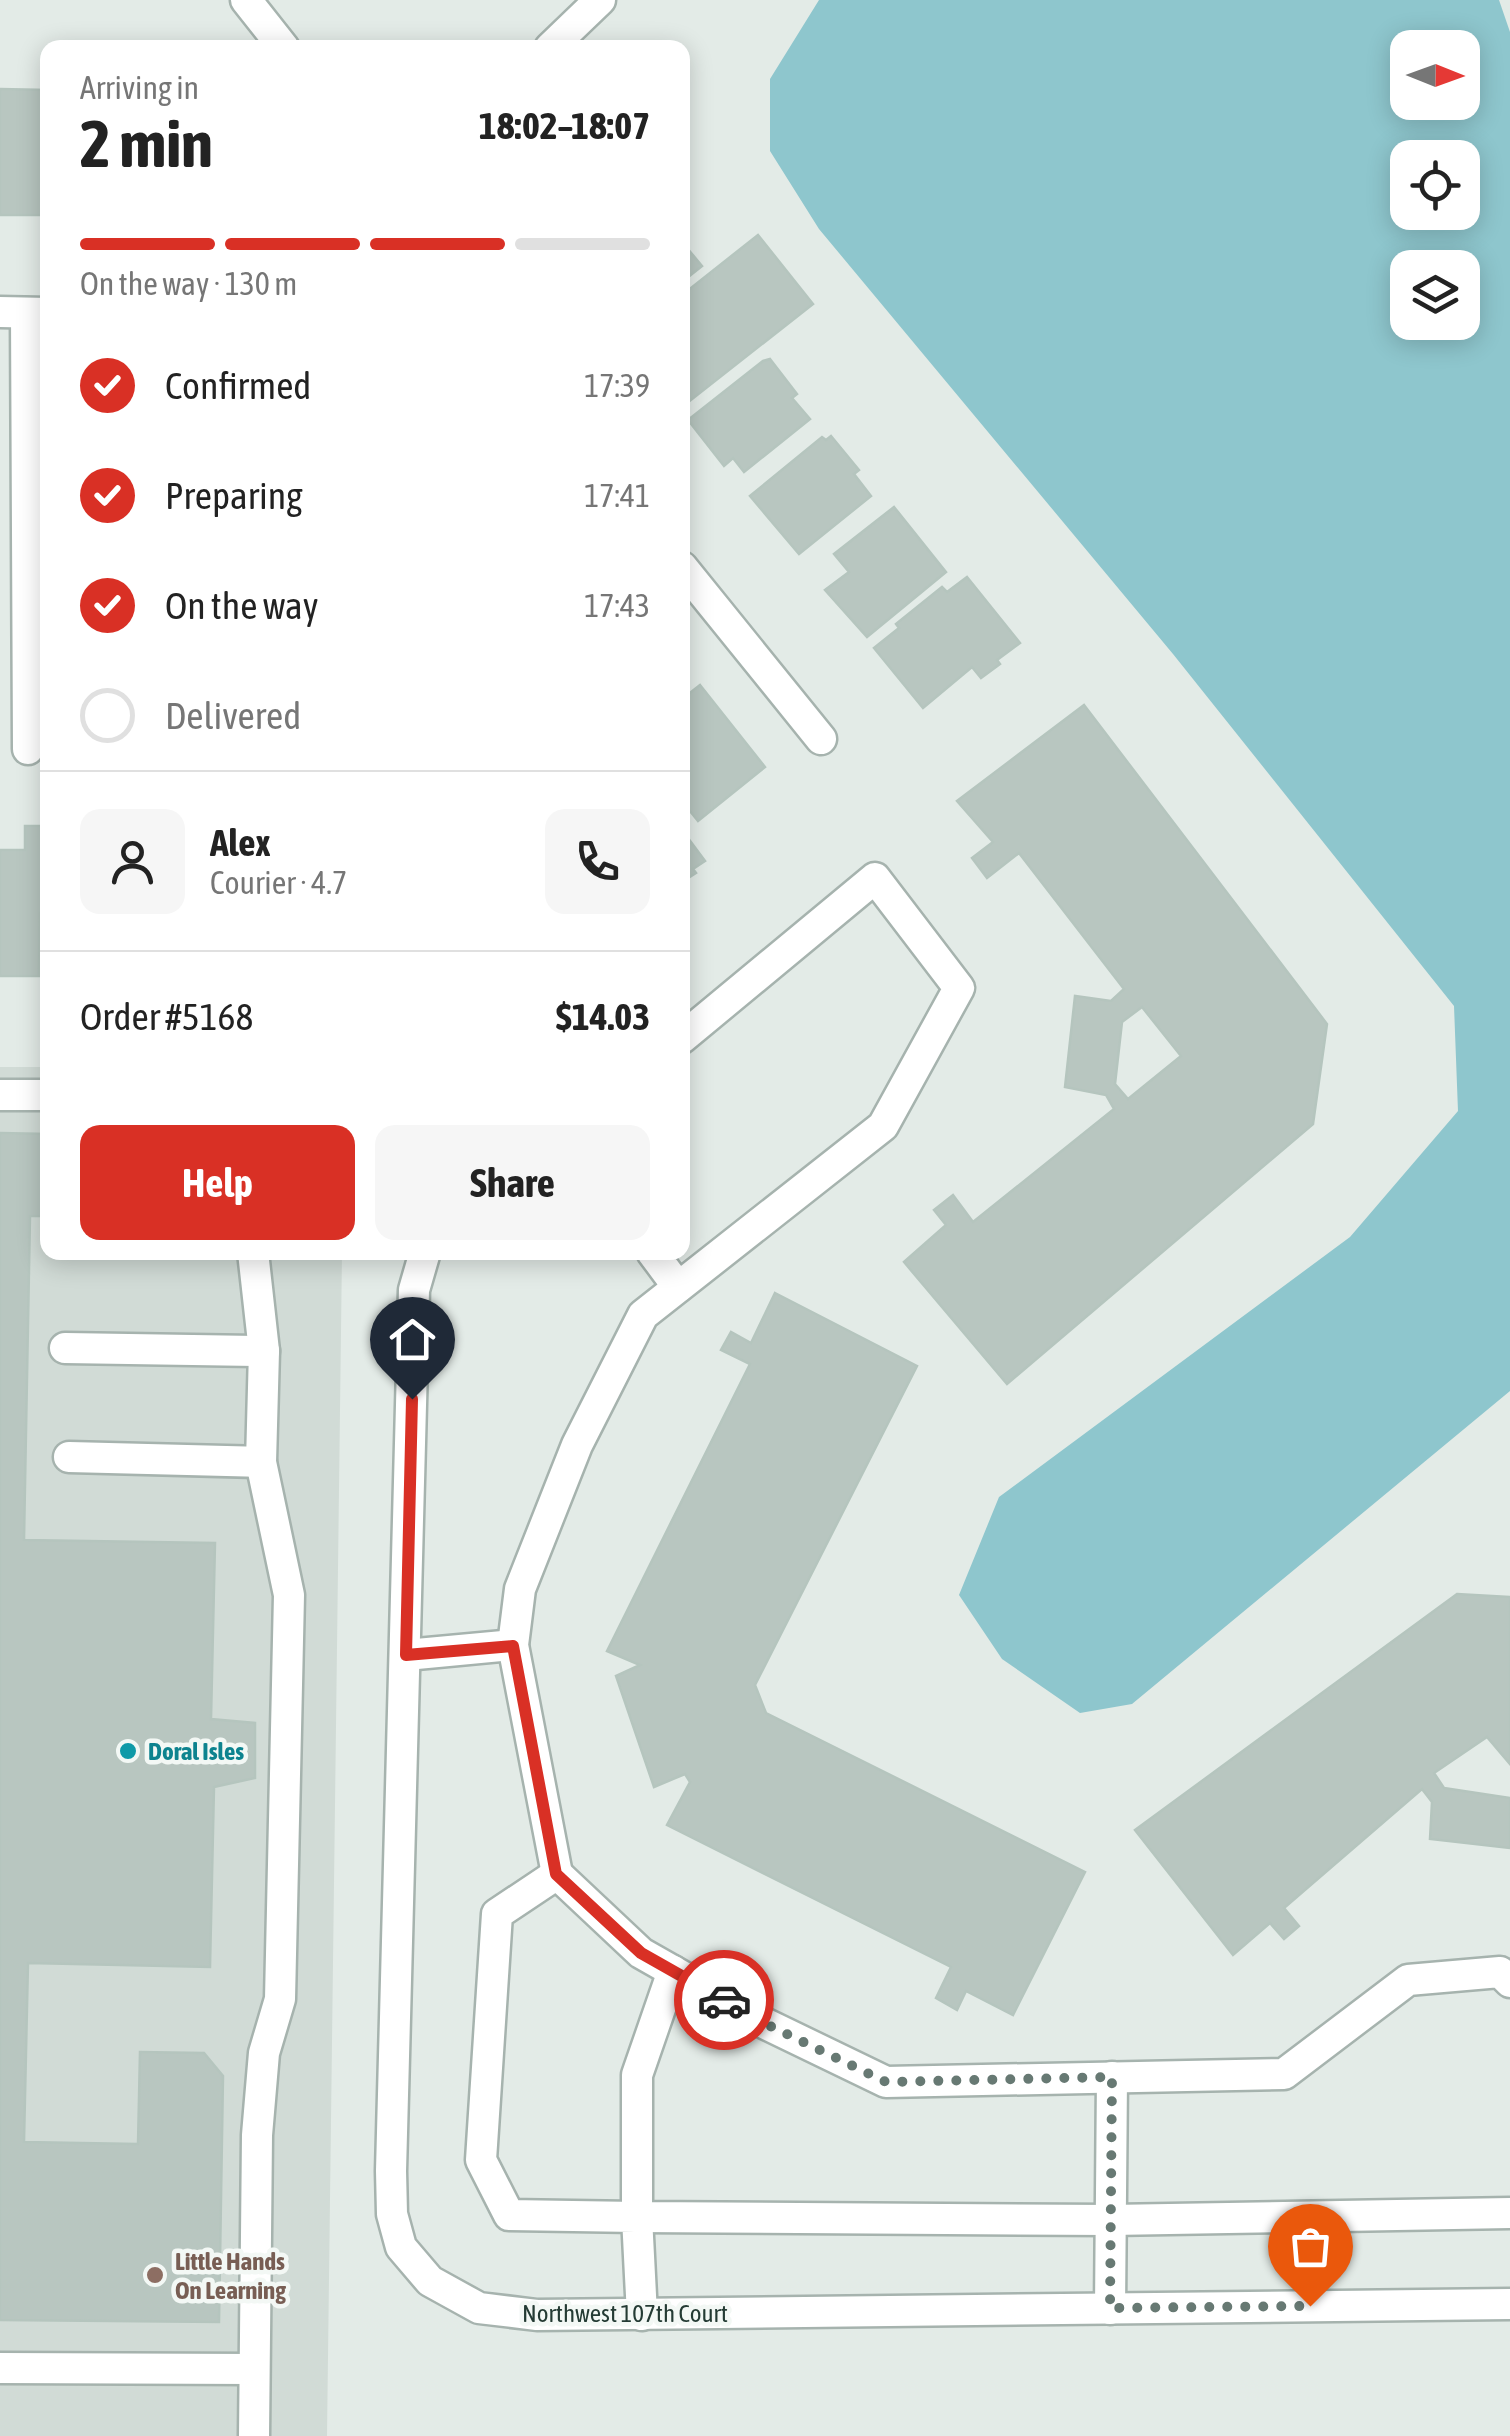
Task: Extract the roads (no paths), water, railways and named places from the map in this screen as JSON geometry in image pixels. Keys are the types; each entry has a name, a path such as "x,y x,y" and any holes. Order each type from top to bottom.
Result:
{"street":[{"path":"246,0 278,40"},
{"path":"558,40 600,0"},
{"path":"24,313 25,749"},
{"path":"690,583 821,738"},
{"path":"690,1031 875,878 959,988 883,1126 643,1315 577,1445 520,1589 513,1646 556,1874 641,1953 766,2024 886,2082 1284,2074 1408,1980 1500,1972 1510,1982"},
{"path":"0,1096 40,1095"},
{"path":"254,1260 264,1352 260,1462 289,1595 280,1999 264,2053 257,2135 254,2436"},
{"name":"Northwest 107th Court","path":"422,1260 414,1290 391,2171 392,2214 401,2247 430,2281 479,2308 538,2315 1510,2304"},
{"path":"658,1260 678,1287"},
{"path":"65,1348 264,1352"},
{"path":"69,1456 260,1462"},
{"path":"406,1655 513,1646"},
{"path":"556,1874 497,1914 480,2160 509,2215 1110,2220 1510,2213"},
{"path":"642,2314 637,2075 673,1972"},
{"path":"1110,2308 1112,2077"},
{"path":"0,2368 254,2370"}],"water":[{"path":"819,0 1499,0 1510,32 1510,1391 1132,1704 1080,1713 1002,1659 959,1595 999,1497 1350,1237 1458,1111 1454,1006 1173,654 819,229 770,151 770,79"}],"place":[{"name":"Doral Isles","path":"128,1751"},
{"name":"Little Hands On Learning","path":"155,2275"}]}
